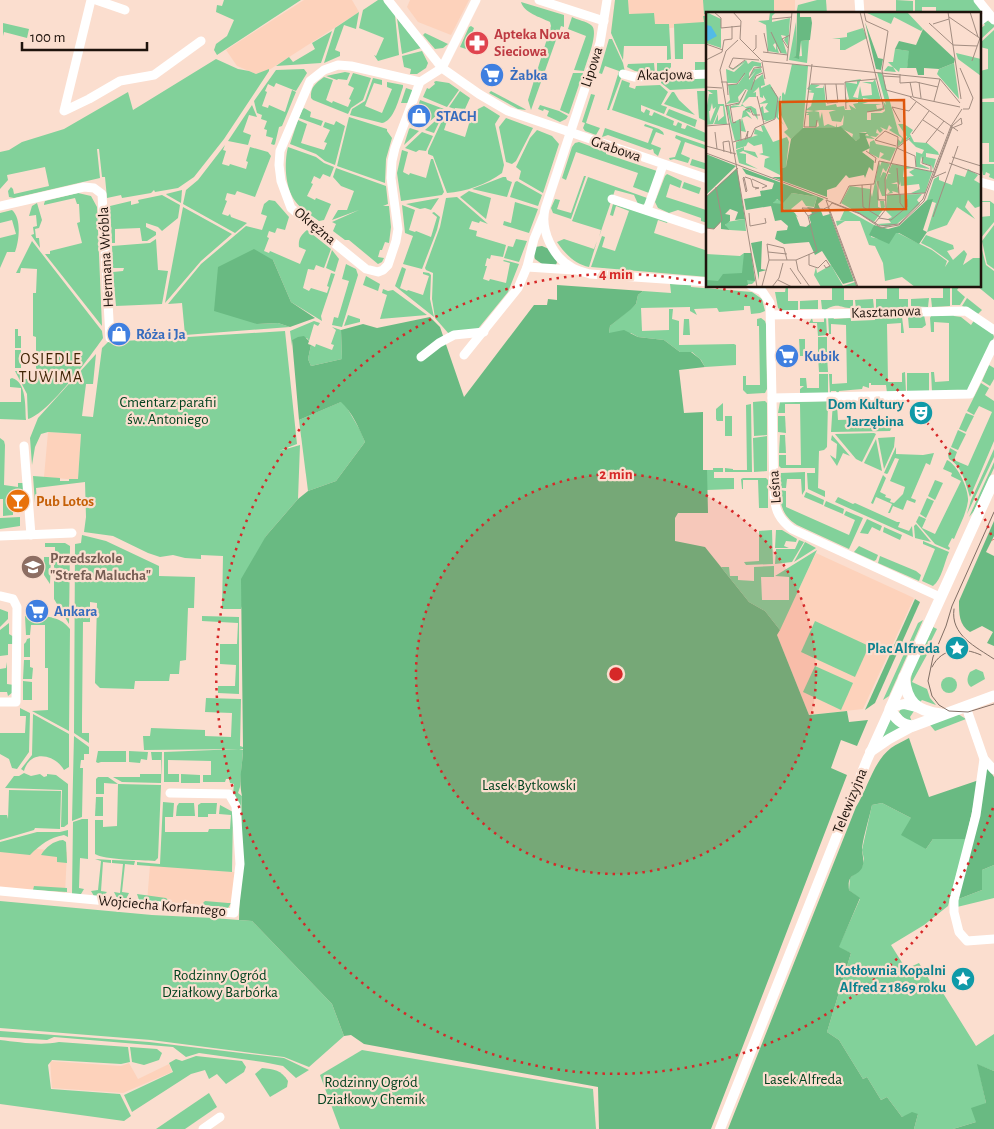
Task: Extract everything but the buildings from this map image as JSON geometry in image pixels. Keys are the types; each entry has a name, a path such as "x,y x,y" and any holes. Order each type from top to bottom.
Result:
{"main road":[{"name":"Telewizyjna","path":"890,708 994,480"},
{"path":"904,676 907,692 916,707 926,712 942,714"},
{"path":"890,708 899,721 913,726 994,696"}],"street":[{"path":"91,0 64,111 89,99 120,80 154,75 201,40"},
{"path":"96,0 125,10"},
{"path":"388,0 442,68 479,94 508,111 570,133 518,288 464,355"},
{"path":"420,82 442,68 476,0"},
{"path":"539,0 604,21"},
{"name":"Lipowa","path":"570,133 600,43 607,0"},
{"path":"978,0 992,17"},
{"name":"Okrężna","path":"338,65 354,66 420,82 392,161 391,178 398,229 396,241 388,265 383,270 378,272 366,270 291,208 280,181 280,151 310,81 324,70 338,65"},
{"name":"Akacjowa","path":"623,74 634,77 706,74"},
{"name":"Grabowa","path":"570,133 706,178"},
{"path":"647,210 663,165"},
{"name":"Hermana Wróbla","path":"0,206 84,186 94,188 102,194 110,338"},
{"path":"612,199 702,229"},
{"path":"544,213 545,229 552,246 562,261 578,270 590,274 706,282"},
{"path":"526,267 578,270"},
{"name":"Leśna","path":"755,288 766,295 770,303 774,496 777,514 792,529 940,597"},
{"name":"Kasztanowa","path":"771,315 966,311 994,330"},
{"path":"421,357 439,343 454,335 484,332"},
{"path":"772,398 970,394 994,344"},
{"path":"24,446 31,535"},
{"path":"0,536 72,533"},
{"path":"0,596 13,599 18,607 16,702 0,702"},
{"path":"890,708 904,704 916,707"},
{"path":"966,707 984,759 994,770"},
{"name":"Telewizyjna","path":"720,1129 870,753 890,708"},
{"path":"870,753 889,739 913,726"},
{"path":"984,759 976,815 958,881 954,900 954,912 959,932 967,941 994,939"},
{"name":"Wojciecha Korfantego","path":"0,891 234,913 240,864 236,806 229,794 170,793"},
{"path":"203,1129 220,1117"}],"shaded area":[{"path":"304,0 352,0 359,12 269,70 256,74 237,66 226,50"},
{"path":"410,0 469,0 451,35 418,22 407,7"},
{"path":"615,0 795,0 795,12 706,12 706,26 611,31"},
{"path":"48,432 81,434 78,480 44,477"},
{"path":"816,553 914,598 863,709 809,715 777,635"},
{"path":"0,845 67,852 65,895 0,889"},
{"path":"150,865 235,872 231,910 147,902"},
{"path":"50,1061 121,1066 129,1063 138,1079 169,1064 172,1072 123,1093 52,1088"}],"green space":[{"path":"224,0 301,0 217,55 214,50 216,44 227,36 234,20 216,12 217,5 222,6"},
{"path":"378,0 383,0 395,15 399,55 378,61 374,55 376,56 384,38 359,28 363,10"},
{"path":"615,0 628,0 629,14 654,13 655,24 669,24 671,59 667,60 667,46 624,46 623,60 611,33"},
{"path":"703,0 774,0 774,12 706,12 704,14"},
{"path":"817,0 826,0 827,12 796,12 798,5"},
{"path":"896,0 913,1 913,12 896,12"},
{"path":"915,0 975,0 981,10 980,12 936,12 936,7 922,7 922,12 915,12"},
{"path":"521,2 564,15 564,27 561,26 531,110 528,100 551,26 550,22 525,9"},
{"path":"359,12 356,29 344,25 335,50 340,52 340,56 324,63 335,28"},
{"path":"703,16 706,16 706,44 683,44 683,59 675,59 674,24 704,22"},
{"path":"572,17 591,25 593,28 592,47 584,71 574,70 586,36 568,29"},
{"path":"397,18 421,48 402,54"},
{"path":"986,20 994,24 994,27 982,38 982,27 985,25 982,21"},
{"path":"3,23 29,29 27,38 4,32 3,36"},
{"path":"469,27 474,28 466,49 460,47"},
{"path":"994,30 994,98 982,99 982,70 988,69 988,49 982,48 982,41"},
{"path":"332,31 321,63 276,66 289,57 293,62 315,49 312,43"},
{"path":"425,33 448,44 443,48 435,49 423,35"},
{"path":"609,39 612,39 625,72 609,110 607,110 619,71 605,66 602,74 599,73"},
{"path":"422,51 428,63 426,68 417,74 410,74 411,69 404,67 402,56"},
{"path":"216,59 238,69 256,74 269,69 224,139 194,177 178,188 155,192 154,190 151,193 122,198 121,195 107,198 105,177 102,177 99,149 97,149 100,178 14,198 9,197 8,191 11,187 14,194 49,186 45,167 7,175 8,180 0,189 0,152 9,150 22,142 64,129 128,92 133,110"},
{"path":"695,62 706,62 706,71 695,71"},
{"path":"654,63 655,74 635,71 627,67 628,64"},
{"path":"657,63 671,63 671,67 667,72 657,72"},
{"path":"304,69 307,73 296,91 276,83 274,87 268,84 262,106 268,108 269,105 285,112 292,90 296,92 282,126 279,127 275,144 271,144 273,138 266,136 267,130 264,129 267,121 261,119 262,115 257,113 254,101 276,70"},
{"path":"345,72 350,73 347,80 337,80 326,76"},
{"path":"353,73 371,78 363,100 351,108 348,114 311,98 316,83 324,77 333,80 326,100 348,107 354,88 348,85"},
{"path":"573,73 583,73 569,114 560,110"},
{"path":"373,78 382,80 382,85 374,83 365,106 382,113 392,89 387,87 387,82 403,85 393,114 382,123 350,115 352,109 365,101"},
{"path":"706,78 706,88 670,90 661,83 661,79"},
{"path":"622,80 630,83 629,87 635,89 636,86 660,85 668,92 661,105 667,107 664,114 641,105 641,111 644,113 646,109 650,111 649,115 652,116 654,112 674,121 673,125 676,126 678,122 682,124 681,128 685,129 687,125 706,133 706,142 612,110"},
{"path":"436,81 449,83 459,90 447,107 423,97 427,88 429,89"},
{"path":"406,88 412,90 412,93 408,103 401,103"},
{"path":"460,91 470,98 465,109 449,107"},
{"path":"491,91 526,110 518,109 489,93"},
{"path":"697,91 706,91 706,121 699,118"},
{"path":"672,92 674,92 679,100 695,115 664,104"},
{"path":"591,94 595,95 586,123 600,128 596,135 585,131 583,128 585,123 582,122"},
{"path":"420,100 444,109 422,128 411,126 414,121 420,122 426,111 418,107"},
{"path":"982,102 994,102 994,162 989,162 989,143 982,143"},
{"path":"252,105 257,117 249,115 243,132 251,135 248,145 228,141"},
{"path":"540,105 568,116 560,122 547,116 549,111 538,109"},
{"path":"484,106 500,116 495,124 504,165 502,173 476,187 447,193 433,156 428,154 428,151 447,110 449,110 448,118 444,130 465,137 471,117 466,115"},
{"path":"304,108 311,112 310,117 323,121 321,126 299,118"},
{"path":"669,109 697,120 695,127 666,115"},
{"path":"443,114 434,133 425,130"},
{"path":"349,117 387,129 392,138 386,159 385,183 337,166"},
{"path":"506,118 533,128 516,161 512,164 506,162 499,127"},
{"path":"298,120 307,124 301,143 324,150 327,143 324,142 330,130 323,127 325,122 334,125 336,121 345,126 335,165 325,161 316,154 290,144"},
{"path":"645,124 663,132 664,135 656,132 651,144 661,148 658,156 654,153 653,149 650,150 608,135 602,137 605,128 648,143 653,129 644,126"},
{"path":"409,129 419,131 404,145"},
{"path":"537,130 552,136 559,144 543,193 519,179 521,171 516,167 530,138"},
{"path":"422,132 433,136 426,151 419,150 416,152 405,148"},
{"path":"676,135 706,145 706,149 685,142 681,154 690,158 688,163 674,159 670,160 669,158 675,157 681,141 675,138"},
{"path":"579,142 606,152 606,154 657,171 649,193 633,187 638,173 576,152 566,180 562,178 572,147 575,143"},
{"path":"225,145 223,150 226,151 222,164 229,166 230,164 246,169 250,147 268,152 271,156 255,197 237,191 235,195 227,193 225,200 227,201 222,214 228,216 230,214 231,217 247,223 235,233 183,204 186,190 198,180"},
{"path":"288,147 316,157 334,167 330,177 323,174 320,179 314,176 311,183 313,184 307,196 331,204 324,220 319,221 306,212 297,204 289,189 286,175"},
{"path":"402,150 408,152 403,172 409,175 410,173 426,178 431,159 433,159 444,192 442,195 401,201 397,173"},
{"path":"692,159 706,163 706,170 690,165"},
{"path":"982,164 994,164 994,179 989,177 990,174 986,172 983,175"},
{"path":"336,168 386,186 388,204 383,206 389,206 391,227 389,243 385,242 378,257 384,258 378,264 349,240 345,240 333,231 336,224 332,222 359,210 332,220 338,210 347,210 354,191 341,186 333,177"},
{"path":"667,174 682,181 680,188 670,184 666,197 706,210 706,222 701,221 701,218 678,210 669,213 658,208 655,202"},
{"path":"584,176 586,176 571,219 553,213 551,208 555,199 560,200 557,209 571,213"},
{"path":"503,177 512,182 507,197 472,189"},
{"path":"588,177 650,199 643,205 638,204 634,195 615,190 599,237 601,230 572,221"},
{"path":"517,181 542,195 538,206 510,197"},
{"path":"684,182 701,188 699,194 682,188"},
{"path":"182,190 181,203 166,194"},
{"path":"469,191 491,198 486,219 460,197"},
{"path":"78,193 91,196 97,207 102,326 45,254 82,243 77,223 80,222 79,204 77,204 75,198 44,205 45,201"},
{"path":"162,195 180,205 178,218 162,231 158,227 146,223 146,227 156,232 156,235 147,241 142,241 140,228 115,229 115,243 112,243 110,206 131,201 131,205 139,203 138,200"},
{"path":"457,197 488,224 472,221 469,229 477,231 476,236 506,245 503,257 491,255 490,259 487,258 483,279 506,283 510,263 503,261 519,264 508,292 477,330 449,334 435,318 432,299 433,273 425,268 440,227 446,198"},
{"path":"439,198 431,210 420,209 406,204"},
{"path":"269,200 275,201 289,217 285,230 277,228 275,233 269,231 267,237 269,238 264,251 269,253 270,251 300,264 306,250 299,247 299,242 307,230 331,249 324,268 316,265 314,270 308,269 303,288 309,291 311,288 327,293 331,273 335,274 321,316 322,321 291,302 273,260 257,324 278,323 290,327 185,335 182,303 168,304 201,264 246,226 262,230 267,216 261,214 264,204"},
{"path":"982,201 990,201 994,204 994,222 982,237 982,217 990,216 990,202"},
{"path":"515,202 538,209 529,233 503,225 504,221 511,223"},
{"path":"37,203 42,220 39,228 35,229 36,238 39,238 40,248 31,235 34,234 33,227 37,226 36,215 29,216 32,206"},
{"path":"613,204 668,221 667,223 658,220 654,233 706,250 706,277 591,267 602,236 605,237 602,247 615,251 629,211 616,206 613,216 610,215"},
{"path":"402,205 415,210 409,230 415,232 431,237 437,217 432,213 434,212 440,217 422,269 403,264 413,236 405,233"},
{"path":"183,207 232,234 201,261 165,303"},
{"path":"12,210 18,224 18,242 15,252 7,252 0,268 0,238 16,234 12,220 0,223 0,213"},
{"path":"994,225 994,269 987,264 982,241"},
{"path":"156,239 158,270 168,271 162,304 116,306 113,272 123,271 124,268 113,268 112,246 150,243"},
{"path":"516,239 527,241 519,262 504,258 508,246 513,247"},
{"path":"564,239 594,249 597,241 589,267 575,261 563,251 557,242"},
{"path":"32,241 102,331 103,338 79,371 57,396 36,415 28,419 27,394 15,371 21,371 21,379 36,379 33,293 36,293 37,269 21,268 20,273 16,273"},
{"path":"542,246 549,249 557,262 556,265 542,264 535,259 533,252 535,247"},
{"path":"254,249 273,260 291,302 315,318 290,327 278,323 257,324 214,311 218,267"},
{"path":"332,250 339,259 335,272 326,268"},
{"path":"982,250 986,265 994,271 994,300 979,288 982,288"},
{"path":"346,264 356,269 358,275 342,327 332,325 334,317 338,318 349,281 342,279"},
{"path":"402,267 406,269 400,288 407,291 423,295 429,276 423,274 423,272 431,275 430,299 434,317 395,286"},
{"path":"366,276 380,284 378,291 363,285"},
{"path":"670,284 752,292 762,299 765,311 751,314 750,306 744,306 744,310 719,312 717,308 694,309 697,315 690,311 690,307 640,308 642,331 669,330 669,309 673,309 672,319 679,321 679,345 734,344 736,345 736,365 705,367 701,360 692,352 680,352 664,340 638,337 631,333 609,333 610,326 636,304 638,295 643,291 671,293"},
{"name":"Lasek Bytkowski","path":"557,285 643,291 638,295 636,304 610,326 609,333 624,330 638,337 664,340 680,352 691,352 700,359 705,367 679,370 684,413 703,412 703,470 707,470 708,513 678,513 675,518 675,541 705,547 749,602 765,611 780,630 777,635 809,715 847,711 849,722 868,720 857,746 841,740 831,768 847,775 711,1129 599,1129 598,1087 364,1044 351,1035 344,1036 332,1004 252,921 239,920 243,747 241,579 266,536 298,499 308,491 336,481 365,442 352,415 341,402 299,420 292,340 304,336 309,341 308,344 311,345 308,359 311,366 342,359 341,330 363,324 377,328 430,317 440,327 464,397 534,305 547,305 548,299 557,300"},
{"path":"786,288 788,288 788,301 798,301 798,310 782,311 778,308 775,292 785,292"},
{"path":"832,288 844,288 844,300 853,300 853,308 834,306 825,310 822,309 821,300 832,300"},
{"path":"887,288 899,288 899,299 908,299 908,307 876,308 876,299 887,299"},
{"path":"943,288 950,288 950,306 932,307 931,298 943,298"},
{"path":"952,288 958,288 957,290 965,297 960,305 952,305"},
{"path":"383,289 393,290 427,315 380,319 387,295 382,293"},
{"path":"929,298 928,307 911,306 911,299"},
{"path":"967,298 982,310 978,314 962,306"},
{"path":"873,299 874,308 856,309 855,300"},
{"path":"818,300 818,309 800,309 800,301"},
{"path":"918,313 924,315 926,325 922,328 909,328 908,317 918,317"},
{"path":"952,313 971,325 975,319 994,337 977,377 968,390 932,392 931,372 934,372 935,382 949,381 949,323 934,322 934,332 931,332 930,318 931,316"},
{"path":"875,314 902,317 904,333 901,333 901,323 887,324 888,382 902,382 902,373 905,372 906,392 887,393 886,385 871,385 869,383 869,388 863,386 862,389 839,391 838,394 836,391 831,391 830,394 829,374 832,374 832,384 847,383 846,325 831,324 831,334 829,334 828,316 832,315 834,319 851,318 851,321 875,320"},
{"path":"348,315 360,319 360,322 344,326"},
{"path":"824,315 826,316 827,335 818,336 817,323 809,323 812,318 813,322 824,322"},
{"path":"761,318 766,324 767,389 765,393 747,394 743,390 743,376 746,376 746,385 760,385 759,326 757,326 757,319"},
{"path":"684,319 689,319 690,335 683,335"},
{"path":"314,321 320,323 318,326 314,324 309,341 307,338 292,340 292,346 290,331"},
{"path":"332,327 341,330 342,359 311,366 308,359 311,345 315,347 316,344 332,350 334,345 331,344 336,330"},
{"path":"15,329 18,329 18,336 21,336 21,348 15,348"},
{"name":"Cmentarz parafii św. Antoniego","path":"285,331 297,444 279,451 300,445 298,499 266,536 241,609 222,609 223,556 201,555 201,559 173,555 160,557 113,536 84,532 86,517 85,482 36,488 37,502 35,503 33,476 60,478 60,481 78,479 81,434 48,432 41,434 35,447 32,465 30,438 38,418 96,354 93,384 86,384 82,416 93,417 102,348 108,342"},
{"path":"818,337 827,337 827,354 818,354"},
{"path":"799,339 805,339 805,356 800,356"},
{"path":"15,350 21,350 21,368 15,368"},
{"path":"827,355 828,372 819,372 818,356"},
{"path":"989,365 994,368 994,379 990,386 982,381"},
{"path":"907,373 929,373 929,391 907,392"},
{"path":"819,374 828,374 828,394 800,394 800,389 804,386 800,386 800,378 806,378 807,388 819,388"},
{"path":"10,379 17,380 23,390 26,420 0,419 0,402 21,402 21,388 10,387"},
{"path":"981,383 989,388 985,395 994,401 994,441 970,497 960,471 949,459 948,455 950,448 957,452 954,460 968,466 992,412 979,406 974,415 967,411"},
{"path":"846,399 845,404 837,404 838,420 897,418 890,431 831,432 833,401"},
{"path":"343,401 365,442 336,481 308,491 299,420"},
{"path":"765,401 767,403 767,435 754,436 753,402"},
{"path":"828,401 827,447 819,451 818,488 825,491 825,497 808,489 807,473 815,473 815,468 781,468 779,466 779,455 786,455 786,465 801,465 800,404 785,404 785,413 778,413 780,402"},
{"path":"723,403 723,421 717,421 716,409"},
{"path":"751,404 752,472 725,472 725,468 747,470 746,405"},
{"path":"966,413 974,416 966,432 959,429"},
{"path":"725,416 732,416 732,436 725,436"},
{"path":"778,416 785,416 786,433 778,432"},
{"path":"958,430 966,434 958,450 951,447"},
{"path":"835,434 876,434 862,462 856,459"},
{"path":"780,435 785,435 786,453 779,453"},
{"path":"832,435 850,456 843,453 837,466 830,455 836,459 837,444 831,440"},
{"path":"767,436 767,471 754,472 753,438"},
{"path":"895,437 894,447 884,469 878,438"},
{"path":"0,438 4,441 5,445 4,485 18,487 18,483 24,483 24,496 13,497 13,515 3,516 3,499 0,499"},
{"path":"876,439 882,471 864,463"},
{"path":"896,447 896,454 923,455 934,453 930,465 926,463 911,498 916,500 915,503 907,500 903,510 893,506 890,513 888,513 892,504 876,497 873,504 871,503 883,475 886,478 880,492 886,495 885,497 891,499 890,502 894,503 903,494 905,487 890,481 899,459 895,458 888,473 884,473"},
{"path":"994,449 994,457 967,514 971,500"},
{"path":"947,460 955,467 962,478 968,496 964,516 954,539 952,538 948,546 949,550 935,544 916,522 919,516 926,519 922,528 935,534 961,481 951,476 952,473 943,469"},
{"path":"994,462 994,468 974,511 969,517"},
{"path":"713,468 723,468 723,472 714,472 714,478 734,478 734,489 707,490 707,470 713,470"},
{"path":"805,472 805,490 802,495 801,479 787,479 786,488 779,488 779,475 781,473"},
{"path":"766,478 768,480 768,508 759,508 758,480 743,480 742,489 741,479"},
{"path":"935,480 943,483 935,500 928,496"},
{"path":"780,490 786,491 786,507 849,535 855,520 844,515 846,511 863,518 849,549 792,522 783,510"},
{"path":"806,492 824,500 823,505 804,497"},
{"path":"838,497 900,522 898,527 909,531 912,526 913,537 835,502"},
{"path":"927,498 934,501 926,518 920,514"},
{"path":"826,501 844,509 843,514 824,506"},
{"path":"20,517 20,526 0,529 0,518"},
{"path":"867,519 882,526 880,531 872,527 868,534 860,533"},
{"path":"994,521 994,536 986,552 994,556 994,646 987,643 993,632 982,626 970,632 966,629 960,615 959,601"},
{"path":"916,524 931,542 915,538 914,526"},
{"path":"884,527 902,535 900,540 883,532"},
{"path":"772,530 773,564 746,565 744,562 759,561 759,531"},
{"path":"776,530 782,530 797,539 796,542 786,541 784,546 789,548 775,548"},
{"path":"82,535 106,541 159,566 159,576 195,577 194,608 188,608 186,660 180,661 179,674 170,674 169,681 135,681 134,689 100,688 95,683 97,603 90,602 90,622 83,622 82,719 82,733 89,733 89,743 74,733 75,544 81,543"},
{"path":"799,540 804,542 792,562 775,564 776,549 795,549"},
{"path":"923,541 949,552 941,575 933,586 922,581 935,549 923,544"},
{"path":"805,542 816,548 794,562"},
{"path":"45,543 65,543 70,546 69,624 54,599 54,562 65,562 66,555 55,555 55,547 45,547"},
{"path":"859,546 878,555 876,560 874,561 854,552"},
{"path":"817,550 780,630 765,611 749,602 721,567 729,567 730,576 738,576 738,580 754,581 754,567 774,566 774,577 761,577 762,600 789,600 789,577 775,576"},
{"path":"880,556 916,571 921,575 919,581 878,563"},
{"path":"44,557 51,557 50,584 44,575"},
{"path":"915,599 920,602 875,703 865,710"},
{"path":"0,609 8,612 8,619 0,627"},
{"path":"25,616 55,618 66,624 70,629 69,731 32,711 48,710 48,668 45,668 45,625 31,625 30,635 26,635"},
{"path":"202,616 239,617 239,694 218,693 218,686 235,686 236,665 220,664 220,644 237,644 238,623 202,621"},
{"path":"923,620 889,696 883,700 918,623"},
{"path":"815,621 869,646 855,677 801,652"},
{"path":"9,623 9,634 14,637 14,644 8,644 8,655 0,656 0,630"},
{"path":"933,627 937,629 927,649 929,651 912,682 927,689 930,698 936,705 922,700 919,703 913,694 911,685 914,665"},
{"path":"30,638 30,657 24,657 24,644"},
{"path":"24,660 30,660 30,667 33,668 32,679 23,679"},
{"path":"7,662 7,684 14,685 13,692 8,696 7,692 0,692 0,669 6,668"},
{"path":"815,666 853,683 841,710 803,692"},
{"path":"976,669 983,672 985,679 971,687 968,682 968,676 970,672"},
{"path":"946,677 952,677 957,682 955,691 946,693 941,688 941,682"},
{"path":"23,681 32,682 32,700 23,700"},
{"path":"206,698 241,699 240,746 243,749 144,750 143,736 150,736 151,728 205,730 205,736 231,737 232,713 205,712"},
{"path":"20,708 30,713 29,752 17,769 12,768 9,759 0,754 0,733 25,733 26,716 20,716"},
{"path":"903,708 914,711 910,717 912,722 905,720 899,712"},
{"path":"33,714 69,734 69,767 64,770 55,760 43,756 32,759 24,771 21,769 32,755"},
{"path":"958,714 966,719 935,731 930,725"},
{"path":"890,717 901,728 880,739"},
{"path":"74,736 89,747 89,754 84,754 84,760 81,760 80,768 83,768 82,817 72,821"},
{"name":"Lasek Alfreda","path":"909,738 929,797 979,780 966,839 933,839 926,849 901,835 911,818 882,803 872,805 862,848 863,865 860,871 849,880 849,890 860,898 839,947 851,953 827,1032 839,1040 863,1079 867,1077 881,1100 887,1097 902,1117 912,1112 918,1114 914,1129 728,1129 856,807 880,760 891,748"},
{"path":"243,750 238,793 242,796 241,814 233,795 234,784 230,783 229,779 226,779 225,782 203,782 203,775 211,775 211,761 168,760 168,774 179,774 179,782 164,782 164,752"},
{"path":"98,751 126,751 126,762 98,763 96,762"},
{"path":"129,751 148,752 147,760 141,759 140,763 129,762"},
{"path":"151,752 162,752 161,783 122,782 113,777 140,777 140,774 161,774 161,760 152,760"},
{"path":"986,765 994,777 994,865 982,870 982,890 956,900"},
{"path":"24,773 31,776 40,774 44,777 47,774 56,775 68,784 68,824 61,827 62,790 5,788 14,776"},
{"path":"181,774 200,775 200,783 181,783"},
{"path":"98,777 108,777 118,784 104,783 104,794 96,794 96,779"},
{"path":"118,784 161,785 158,858 155,861 115,859 95,854 95,820 103,820 103,827 117,826"},
{"path":"9,790 61,791 60,829 35,828 34,830 0,840 0,815 7,815 8,819"},
{"path":"96,797 103,797 103,816 95,816"},
{"path":"163,802 174,803 173,817 165,817 165,832 208,832 209,829 230,829 231,815 219,814 220,805 233,812 232,872 137,865 137,862 160,864"},
{"path":"179,803 194,803 195,816 176,816"},
{"path":"201,803 217,803 216,814 208,814 208,817 198,817 198,805"},
{"path":"882,803 911,818 926,849 933,839 966,839 948,906 924,925 891,945 906,969 919,963 937,992 943,993 976,1046 994,1034 994,1071 978,1065 986,1103 976,1122 953,1129 914,1129 918,1114 902,1117 887,1097 881,1100 867,1077 863,1079 839,1040 827,1032 851,953 838,948 860,899 849,890 850,878 862,867 864,859 862,850 872,805"},
{"path":"88,819 88,859 80,858 79,888 84,889 81,894 72,894 73,822"},
{"path":"68,830 68,837 64,835 50,840 30,855 0,852 0,842 37,832"},
{"path":"63,840 66,842 67,863 57,862 57,857 41,855 50,845"},
{"path":"95,859 111,860 111,863 103,862 101,891 107,892 103,896 94,896 91,891 98,890 101,861"},
{"path":"112,860 135,861 134,865 125,864 122,892 129,893 126,899 117,898 114,892 120,893 123,864 112,863"},
{"path":"994,865 994,898 957,907 956,900 982,890 982,870"},
{"path":"34,886 67,888 67,892 33,890"},
{"path":"137,894 166,898 168,900 167,902 139,900"},
{"name":"Rodzinny Ogród Działkowy Barbórka","path":"0,901 152,915 252,921 332,1004 344,1036 309,1067 284,1057 151,1040 0,1028"},
{"path":"205,901 231,903 228,908 204,905"},
{"path":"0,1031 149,1042 284,1058 309,1070 296,1078 283,1066 199,1053 186,1057 173,1047 54,1037 47,1040 0,1037"},
{"path":"0,1040 45,1044 59,1042 128,1047 130,1062 121,1064 52,1060 48,1065 51,1089 120,1094 131,1116 124,1121 0,1104"},
{"path":"130,1047 157,1049 162,1053 159,1060 144,1065 132,1062"},
{"name":"Rodzinny Ogród Działkowy Chemik","path":"362,1050 593,1089 596,1129 340,1129 320,1075"},
{"path":"196,1056 242,1061 246,1067 244,1072 226,1084 217,1074 209,1079 205,1070 191,1074 132,1112 124,1095 173,1072 169,1063 176,1059 182,1061"},
{"path":"977,1064 994,1071 994,1129 953,1129 976,1122 971,1108 986,1103"},
{"path":"262,1068 280,1072 288,1081 287,1087 270,1097 255,1074"},
{"path":"209,1093 217,1107 185,1129 156,1129"}],"tram line":[{"path":"994,512 952,606 933,657 928,681 932,696 939,705 949,711 968,712 994,704"},
{"path":"954,609 954,618 960,633 972,645 994,659"},
{"path":"932,667 936,660 947,652 960,650 981,655"}],"place":[{"name":"Apteka Nova Sieciowa","path":"477,43"},
{"name":"Żabka","path":"492,75"},
{"name":"STACH","path":"419,116"},
{"name":"Róża i Ja","path":"119,334"},
{"name":"Kubik","path":"787,356"},
{"name":"Dom Kultury Jarzębina","path":"921,413"},
{"name":"Pub Lotos","path":"18,501"},
{"name":"Przedszkole \"Strefa Malucha\"","path":"33,567"},
{"name":"Ankara","path":"37,611"},
{"name":"Plac Alfreda","path":"957,648"},
{"name":"Kotłownia Kopalni Alfred z 1869 roku","path":"963,979"}],"district":[{"name":"OSIEDLE TUWIMA","path":"51,368"}]}
